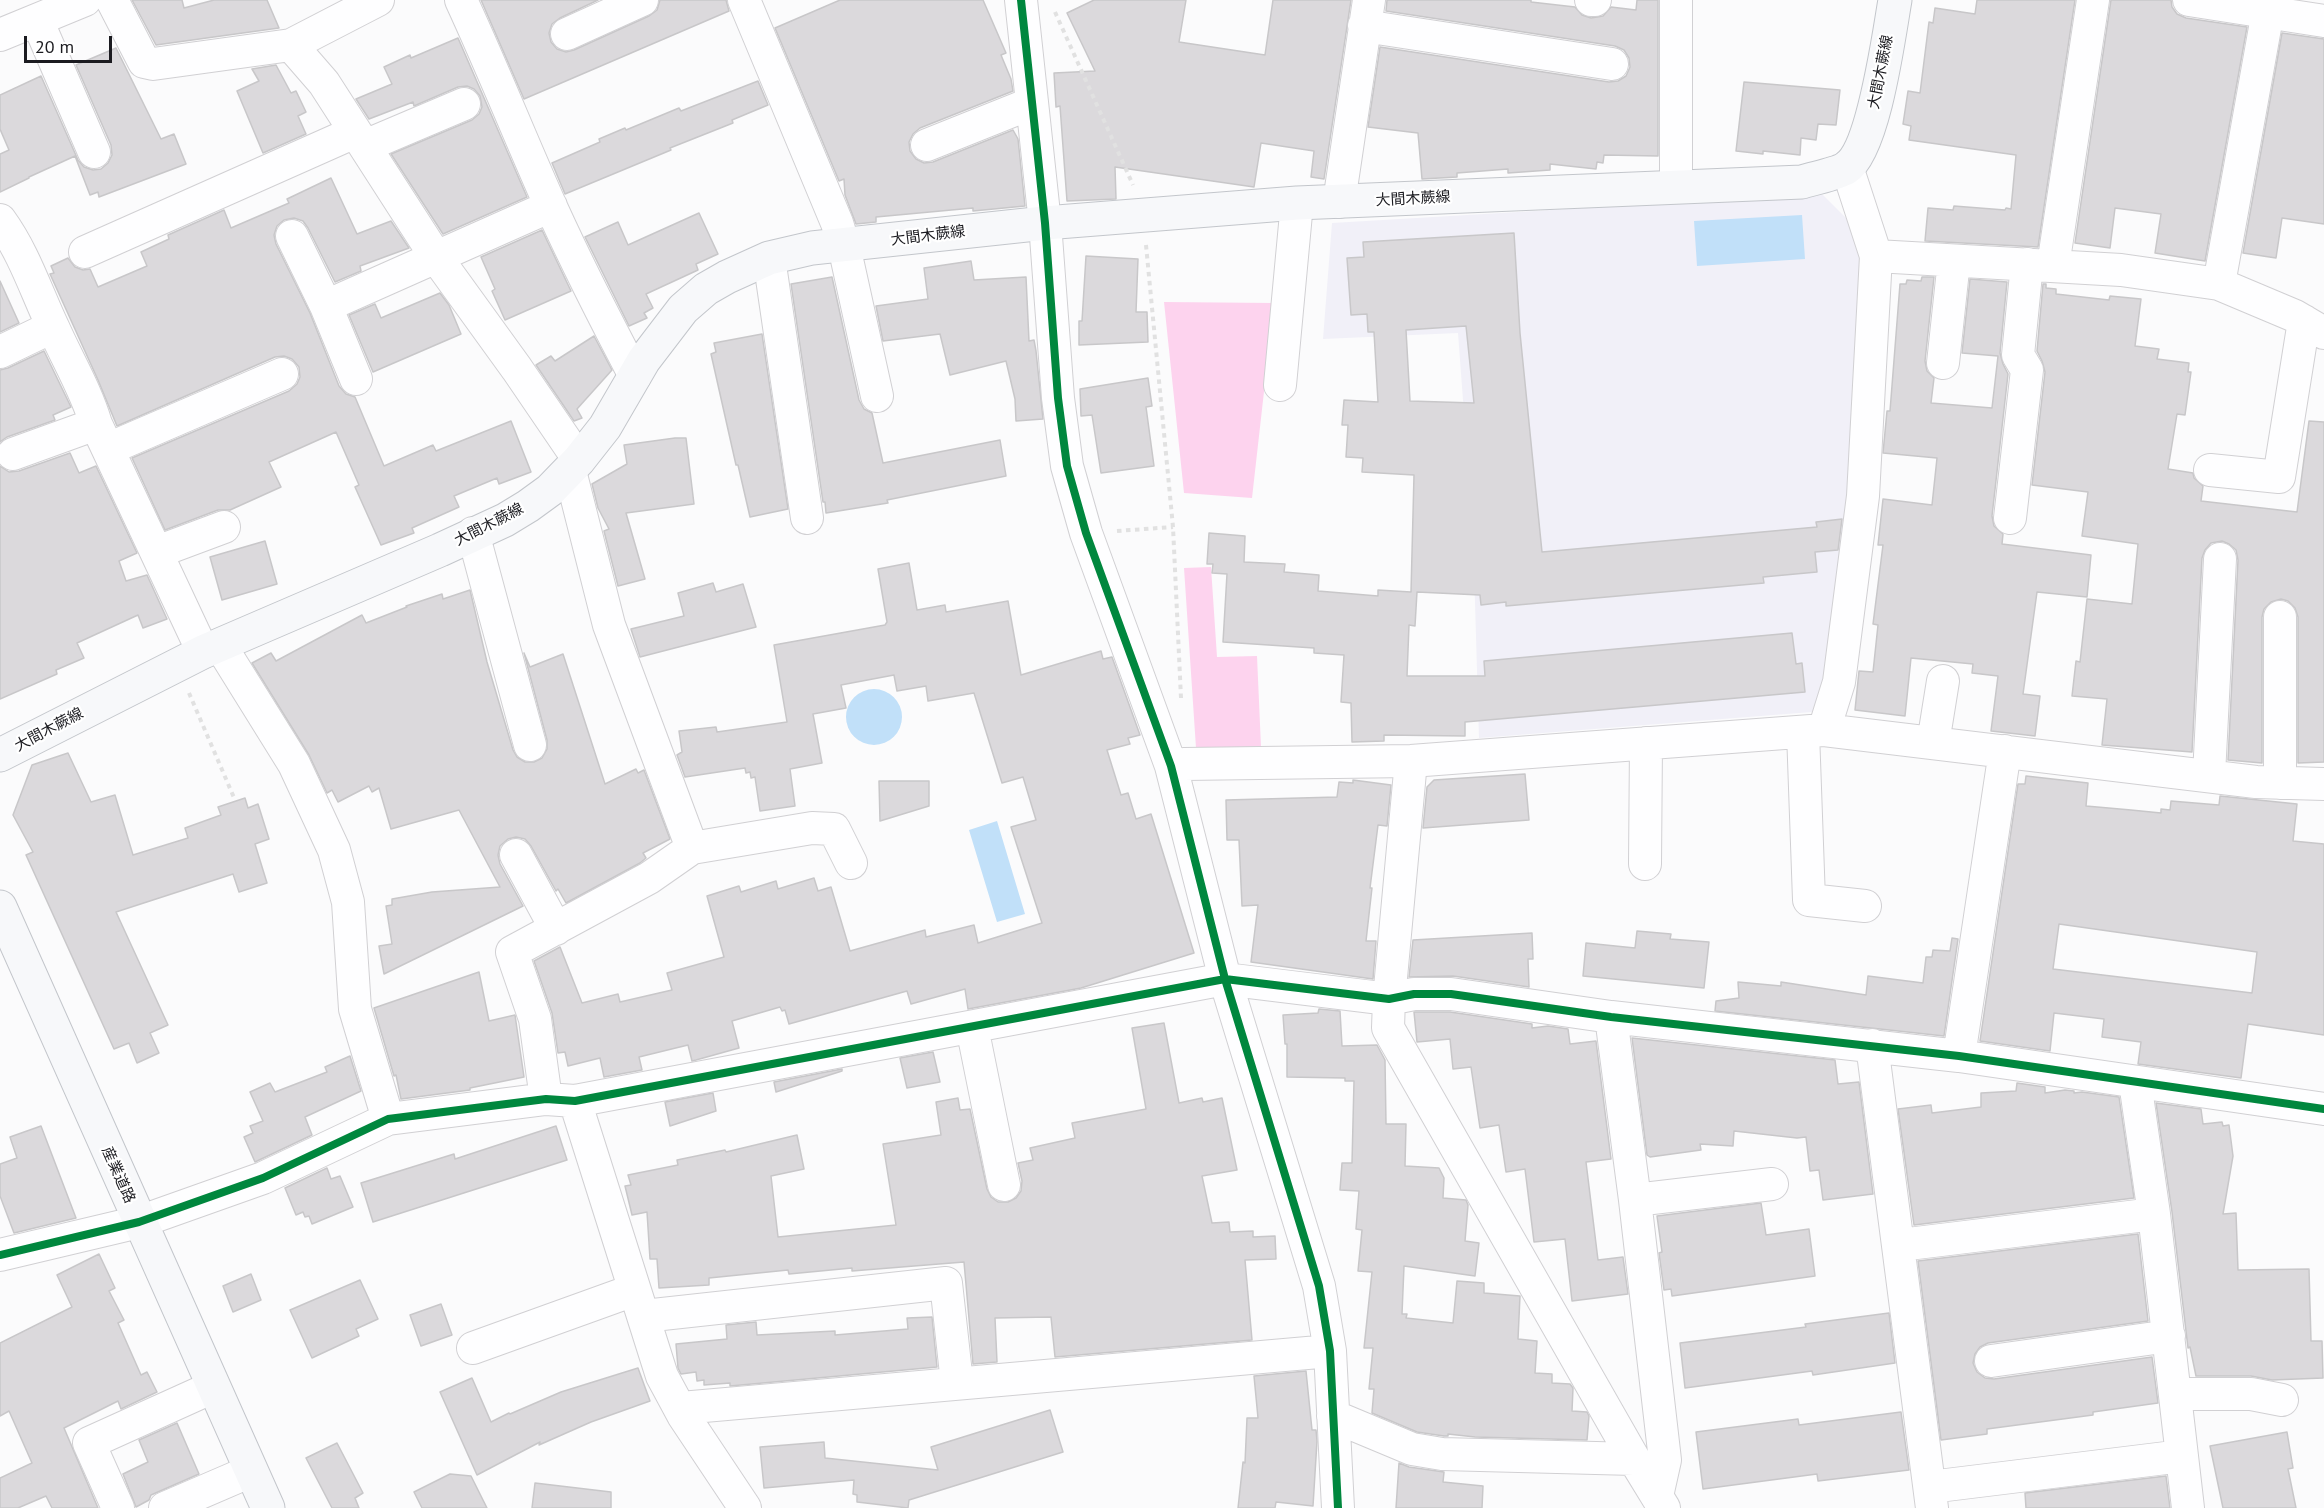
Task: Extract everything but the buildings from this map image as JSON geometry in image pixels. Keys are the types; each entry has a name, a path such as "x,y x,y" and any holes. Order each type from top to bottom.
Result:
{"main road":[{"name":"大間木蕨線","path":"0,755 200,654 440,550 505,520 528,506 550,489 574,465 605,427 662,335 683,309 706,289 769,258 812,248 1045,223 1297,203 1802,182 1847,167 1863,144 1872,119 1895,0"},
{"name":"産業道路","path":"0,907 268,1508"}],"street":[{"path":"0,35 85,0"},
{"path":"112,0 144,62 153,64 291,45 378,0"},
{"path":"461,0 496,74 551,206 588,285 635,376"},
{"path":"567,34 642,0"},
{"path":"744,0 837,223 877,396"},
{"path":"1021,0 1045,223 1058,398 1067,466 1086,533 1171,766 1225,979 1319,1286 1330,1351 1338,1508"},
{"path":"2010,518 2026,370 2018,355 2040,265 2093,0"},
{"path":"2189,0 2269,6 2324,21"},
{"path":"1676,1 1676,187"},
{"path":"2219,284 2269,6"},
{"path":"1339,202 1367,13 1612,63"},
{"path":"37,20 94,152"},
{"path":"291,45 324,83 436,257 517,369 574,465 609,624 692,848"},
{"path":"927,145 1032,103"},
{"path":"86,252 360,139 464,104"},
{"path":"1847,167 1876,256 1863,496 1839,682 1813,731 1809,900 1865,906"},
{"path":"1280,385 1297,203"},
{"path":"326,306 551,206"},
{"path":"0,220 14,239 11,259 52,327 91,406 102,436 157,552 200,654 294,764 334,850 348,902 356,1009 388,1119"},
{"path":"292,236 326,306 356,379"},
{"path":"1876,256 2121,270 2219,284 2314,327 2279,477 2210,470"},
{"path":"769,258 807,518"},
{"path":"1943,363 1954,261"},
{"path":"0,352 52,327"},
{"path":"13,454 102,436 282,374"},
{"path":"157,552 224,527"},
{"path":"473,533 530,746"},
{"path":"2210,775 2220,560"},
{"path":"2280,617 2280,783"},
{"path":"1933,743 1943,681"},
{"path":"1171,766 1412,761 1813,731 2280,783 2324,784"},
{"path":"1645,864 1646,743"},
{"path":"1959,1056 2005,751"},
{"path":"1412,761 1388,1028 1634,1459 1661,1502"},
{"path":"745,1508 662,1376 639,1303 561,1100 512,952 650,878 692,848 812,828 834,829 851,863"},
{"path":"516,855 556,929"},
{"path":"0,1255 139,1222 263,1178 388,1119 561,1100 972,1027 1225,979 1389,999 1414,994 1451,994 1611,1017 1959,1056 2324,1109"},
{"path":"1611,1017 1665,1460 1661,1502"},
{"path":"972,1027 1004,1185"},
{"path":"1872,1045 1900,1245 1931,1498 2182,1456"},
{"path":"2135,1082 2154,1214 2188,1508"},
{"path":"1635,1200 1773,1184"},
{"path":"1900,1245 2154,1214"},
{"path":"473,1348 639,1303 946,1283 957,1383"},
{"path":"1991,1360 2169,1336"},
{"path":"681,1408 1330,1351"},
{"path":"118,1508 89,1443 213,1387"},
{"path":"2176,1394 2251,1394 2282,1400"},
{"path":"1333,1416 1412,1449 1442,1454 1634,1459"},
{"path":"165,1508 251,1471"}],"path":[{"path":"1054,10 1140,199 1173,527 1181,705"},
{"path":"1086,533 1173,527"},
{"path":"200,654 235,800"}],"shaded area":[{"path":"1822,194 1850,222 1868,261 1853,492 1820,699 1812,712 1479,738 1473,535 1458,333 1323,339 1332,223"},
{"path":"1164,302 1274,303 1252,498 1184,493"},
{"path":"1211,567 1217,657 1257,656 1261,747 1196,748 1184,568"}],"water":[{"path":"1802,215 1805,259 1697,266 1694,221"},
{"path":"869,689 879,689 894,697 900,706 902,717 900,728 894,737 879,745 869,745 858,740 851,733 846,722 846,712 851,701 858,694"},
{"path":"997,821 1025,914 997,922 969,830"}],"cycle path":[{"path":"1021,0 1045,223 1058,398 1067,466 1086,533 1171,766 1225,979 1319,1286 1330,1351 1338,1508"},
{"path":"0,1255 139,1222 263,1178 388,1119 546,1099 575,1101 1225,979 1389,999 1414,994 1451,994 1611,1017 1959,1056 2324,1109"}]}
